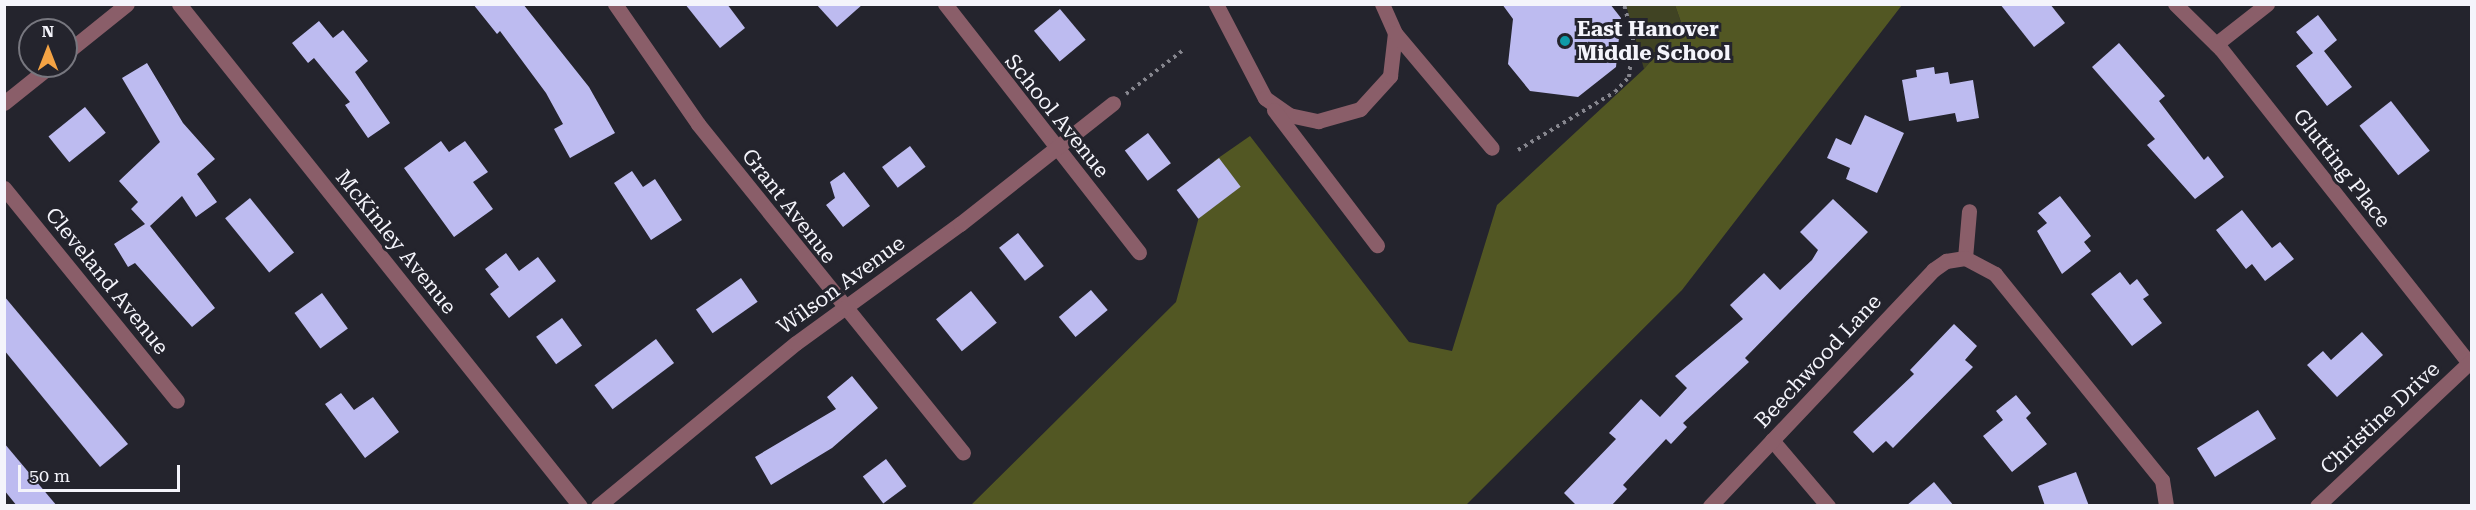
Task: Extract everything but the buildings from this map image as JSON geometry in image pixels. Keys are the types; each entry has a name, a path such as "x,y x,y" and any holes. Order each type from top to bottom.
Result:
{"street":[{"path":"78,43 127,4"},
{"name":"McKinley Avenue","path":"179,4 580,506"},
{"name":"Grant Avenue","path":"615,4 698,124 843,309 963,453"},
{"name":"School Avenue","path":"945,4 1139,252"},
{"path":"1382,4 1395,33 1492,148"},
{"name":"Glutting Place","path":"2175,4 2216,44 2470,362"},
{"path":"2216,44 2267,4"},
{"path":"1219,7 1265,98 1377,245"},
{"path":"1265,98 1303,120 1333,119 1360,109 1390,76 1395,33"},
{"path":"4,103 35,78"},
{"name":"Wilson Avenue","path":"598,506 843,309 1113,104"},
{"name":"Cleveland Avenue","path":"4,188 177,401"},
{"path":"1969,211 1965,258 1995,274 2162,480 2166,506"},
{"name":"Beechwood Lane","path":"1710,506 1933,270 1946,261 1965,258"},
{"name":"Christine Drive","path":"2317,506 2470,362"},
{"path":"1773,440 1828,506"}],"path":[{"path":"1518,150 1615,92 1629,77 1633,38 1624,4"},
{"path":"1113,104 1182,51"}],"green space":[{"path":"1626,5 1675,5 1682,25 1644,69"},
{"path":"1675,5 1902,5 1682,290 1466,505 970,506 1176,302 1214,161 1250,136 1409,342 1452,351 1497,205 1644,69 1682,25"}],"place":[{"name":"East Hanover Middle School","path":"1565,41"}]}
